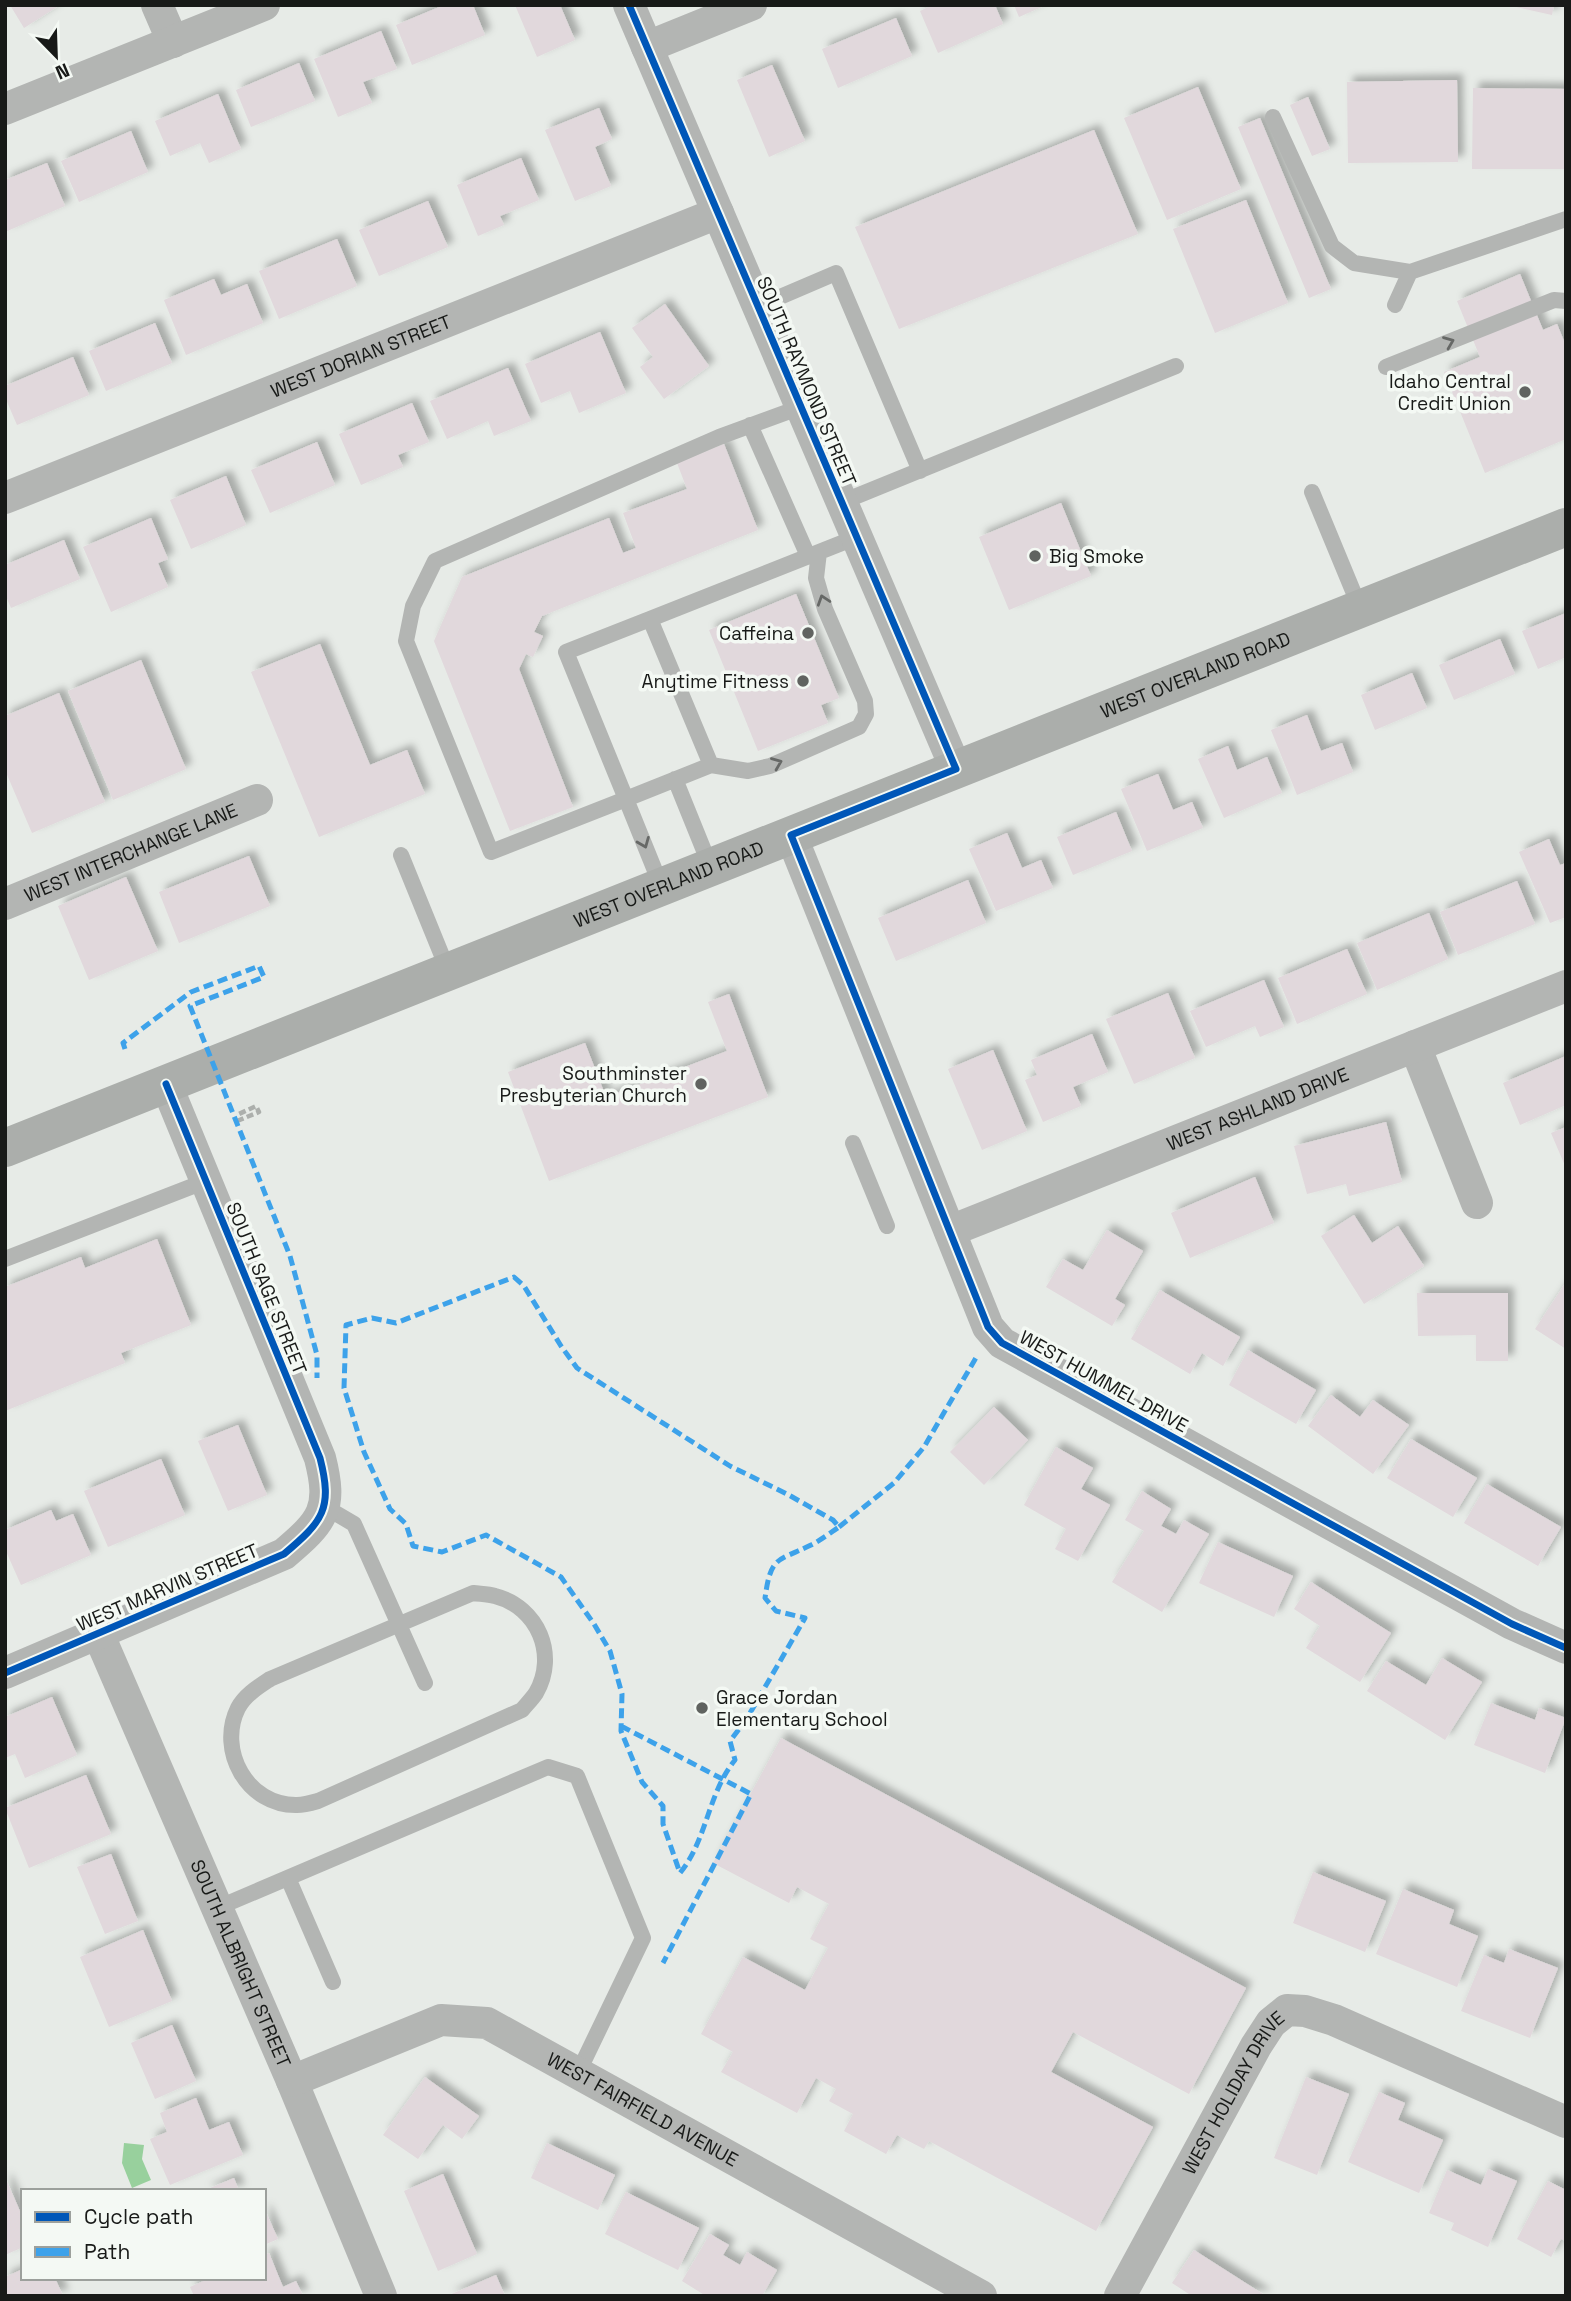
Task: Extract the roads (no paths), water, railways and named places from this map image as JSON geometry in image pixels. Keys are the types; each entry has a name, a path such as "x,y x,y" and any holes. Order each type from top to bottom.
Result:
{"main road":[{"name":"WEST OVERLAND ROAD","path":"5,1148 1566,527"}],"street":[{"path":"157,5 173,42"},
{"path":"5,109 264,5"},
{"name":"SOUTH RAYMOND STREET","path":"629,5 956,769"},
{"path":"647,47 751,5"},
{"name":"WEST DORIAN STREET","path":"5,498 718,214"},
{"name":"WEST INTERCHANGE LANE","path":"5,904 257,800"},
{"name":"WEST HUMMEL DRIVE","path":"791,835 988,1327 1002,1343 1512,1624 1566,1647"},
{"name":"WEST ASHLAND DRIVE","path":"950,1231 1566,986"},
{"path":"1415,1046 1477,1203"},
{"name":"SOUTH SAGE STREET","path":"166,1084 320,1458 326,1482 325,1507"},
{"name":"WEST MARVIN STREET","path":"5,1673 284,1554 310,1532 325,1507"},
{"name":"SOUTH ALBRIGHT STREET","path":"98,1633 292,2081 381,2296"},
{"name":"WEST HOLIDAY DRIVE","path":"1120,2296 1256,2046 1271,2023 1287,2010 1305,2011 1334,2020 1566,2122"},
{"name":"WEST FAIRFIELD AVENUE","path":"292,2081 441,2020 487,2023 981,2296"}],"lane":[{"path":"1273,117 1332,246 1354,263 1410,272 1566,219"},
{"path":"1395,305 1410,272"},
{"path":"759,306 836,273 920,471"},
{"path":"1386,367 1554,300 1566,301"},
{"path":"842,502 1176,366"},
{"path":"750,425 814,554 816,578 825,608 865,701 866,715 859,727 770,766 748,771 711,765 491,852 406,641 413,606 435,561 719,437 750,425 801,407"},
{"path":"1312,492 1360,608"},
{"path":"662,888 566,652 857,537"},
{"path":"650,619 711,765"},
{"path":"675,779 711,868"},
{"path":"401,855 449,973"},
{"path":"853,1143 887,1226"},
{"path":"5,1259 206,1181"},
{"path":"325,1507 354,1524 425,1684"},
{"path":"473,1593 494,1595 514,1603 530,1616 541,1635 546,1654 544,1675 535,1695 522,1710 318,1801 296,1805 273,1801 254,1790 239,1772 231,1751 231,1728 239,1707 252,1690 270,1679 400,1624 473,1593"},
{"path":"217,1908 548,1767 577,1776 643,1938 578,2073"},
{"path":"288,1878 333,1982"}],"place":[{"name":"Idaho Central Credit Union","path":"1525,392"},
{"name":"Big Smoke","path":"1035,556"},
{"name":"Caffeina","path":"808,633"},
{"name":"Anytime Fitness","path":"803,681"},
{"name":"Southminster Presbyterian Church","path":"701,1084"},
{"name":"Grace Jordan Elementary School","path":"702,1708"}]}
